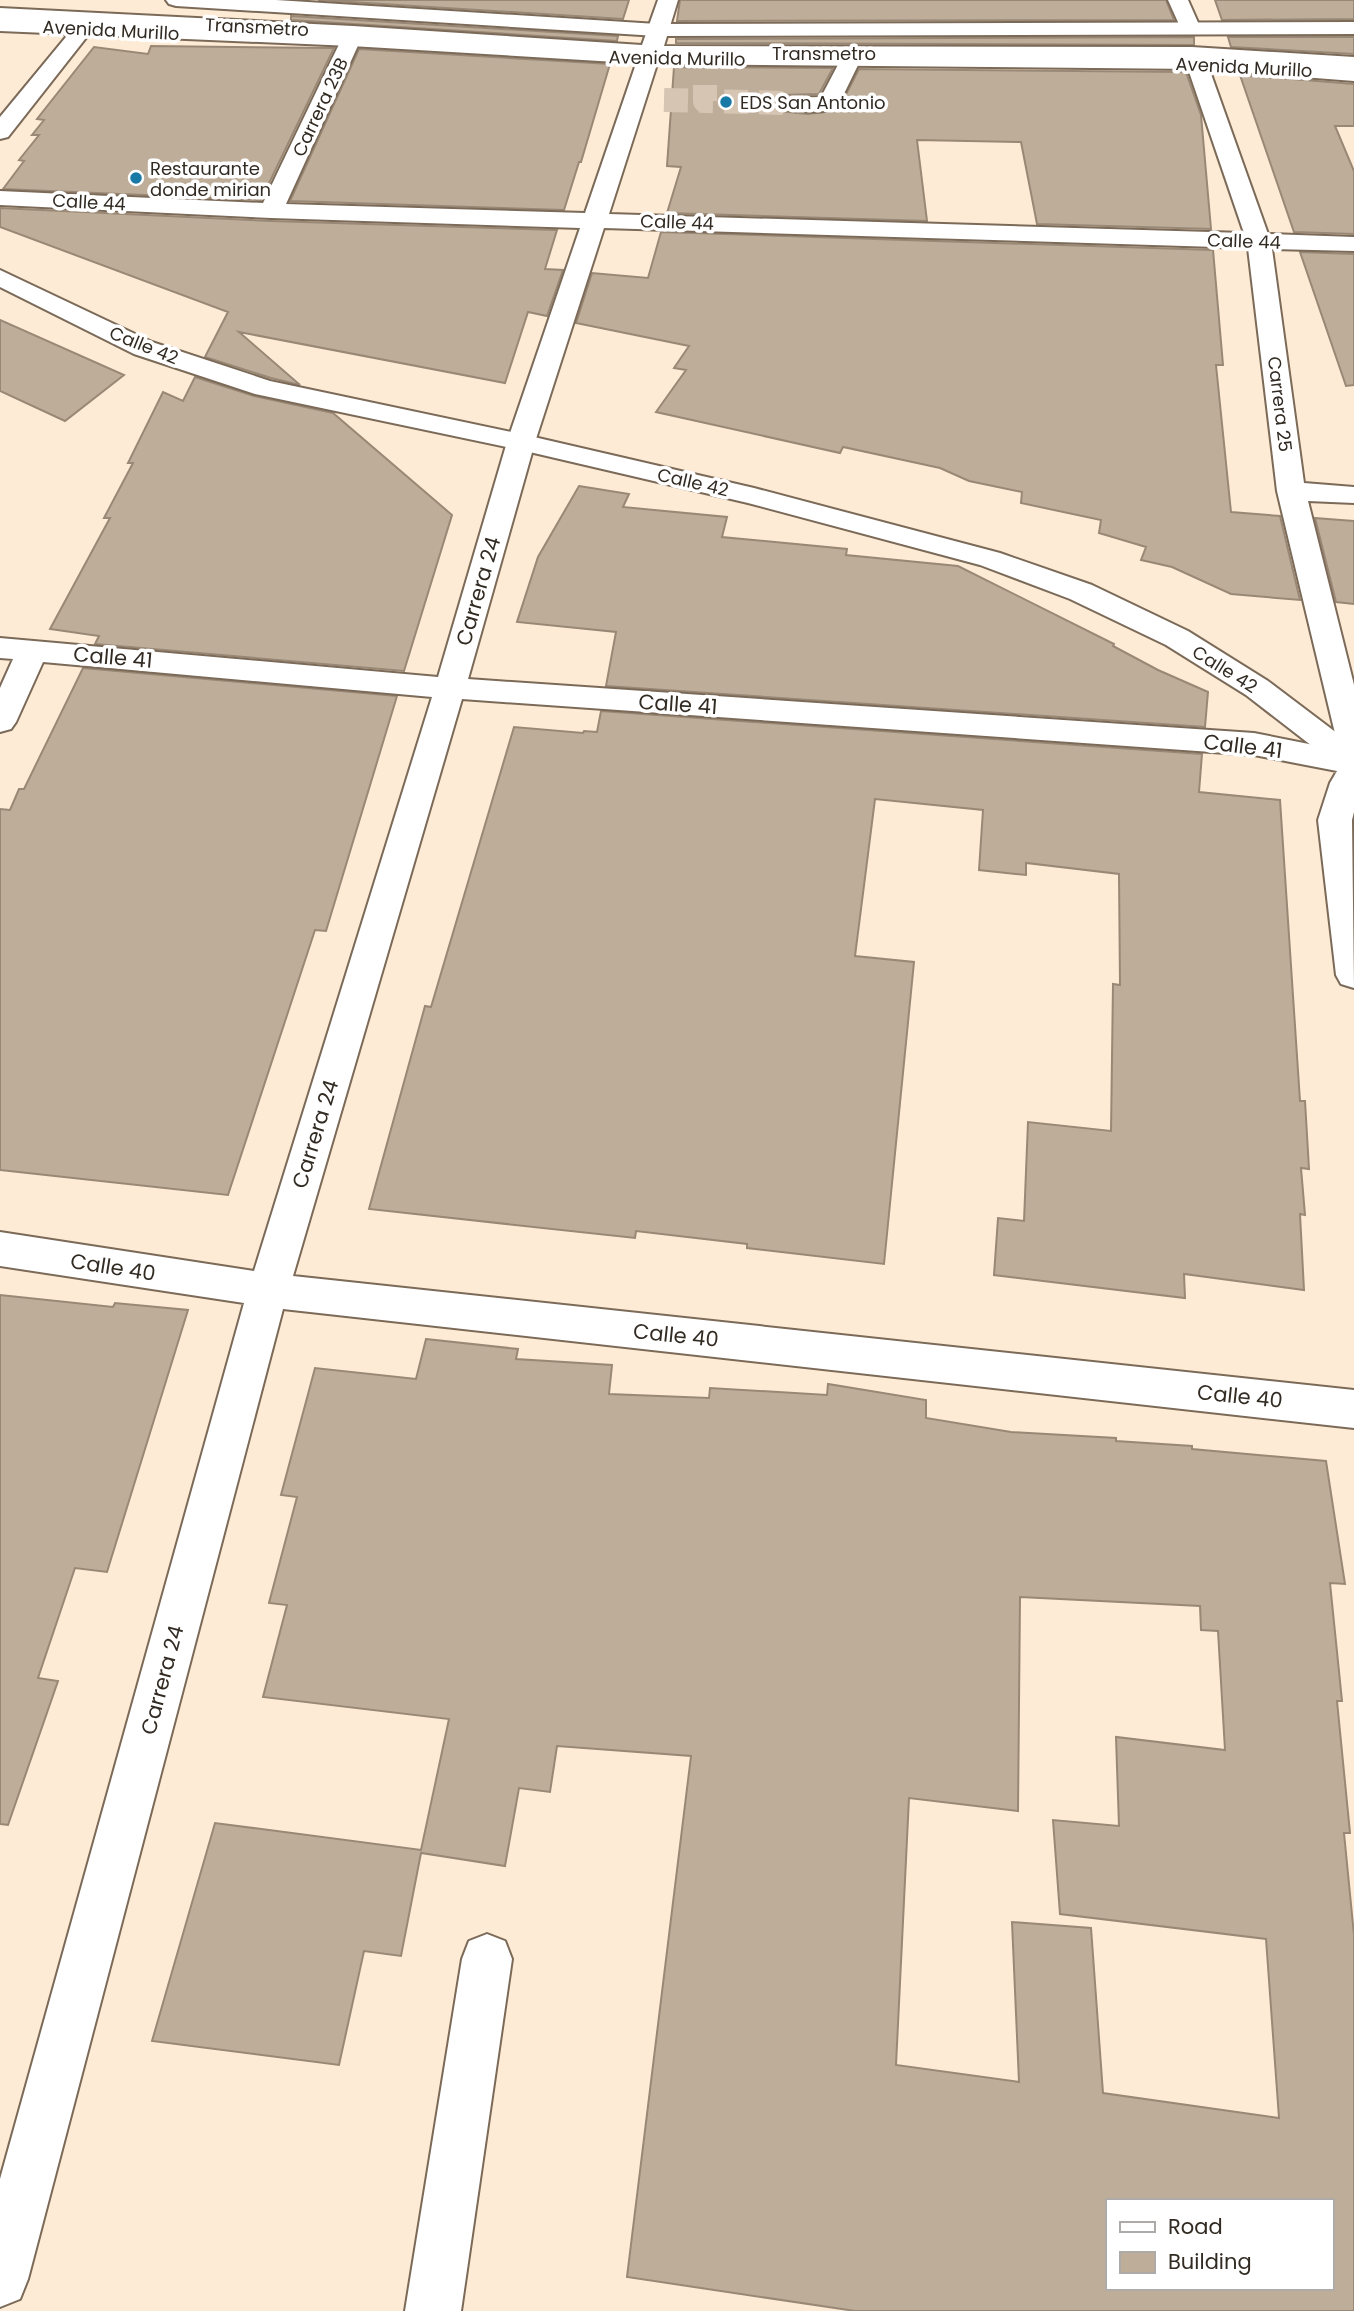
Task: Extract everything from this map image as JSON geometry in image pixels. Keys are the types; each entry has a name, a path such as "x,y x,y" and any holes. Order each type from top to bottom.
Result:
{"street":[{"name":"Avenida Murillo","path":"176,0 653,44 703,67 851,60 1197,63 1354,74"},
{"name":"Carrera 24","path":"0,2279 268,1290 450,688 521,442 596,220 645,100 653,44 668,0"},
{"path":"1178,0 1189,27"},
{"name":"Transmetro","path":"0,2 653,44 1354,37"},
{"name":"Transmetro","path":"0,14 653,44 1192,53 1354,63"},
{"name":"Avenida Murillo","path":"0,25 351,40 653,44 1189,27 1354,28"},
{"path":"0,132 82,30"},
{"name":"Carrera 23B","path":"271,211 351,40"},
{"path":"788,103 828,104 851,60"},
{"name":"Carrera 25","path":"1197,63 1259,242 1291,491 1354,749"},
{"name":"Calle 44","path":"0,198 271,211 1354,244"},
{"name":"Calle 42","path":"0,277 142,348 264,388 521,442 754,496 990,559 1081,592 1177,638 1257,688 1354,763"},
{"path":"1291,491 1354,495"},
{"name":"Calle 41","path":"0,648 450,688 1254,744 1354,763"},
{"path":"0,722 33,650"},
{"path":"1354,771 1346,783 1335,820 1354,975"},
{"name":"Calle 40","path":"0,1249 268,1290 1354,1409"},
{"path":"433,2311 488,1959"}],"building":[{"path":"318,0 629,0 623,19"},
{"path":"680,0 1166,0 1174,20 677,21"},
{"path":"1215,0 1354,0 1354,19 1222,20"},
{"path":"291,16 618,36 617,41 291,20"},
{"path":"1194,37 1194,45 676,43 676,39"},
{"path":"1228,37 1354,37 1354,54 1231,47"},
{"path":"151,46 334,48 261,200 3,189 24,161 19,160 39,135 32,135 44,120 37,119 94,47 148,54"},
{"path":"359,49 610,64 564,210 290,201"},
{"path":"674,67 833,68 819,94 780,95 775,102 779,111 808,114 838,110 859,69 1186,72 1201,115 1211,229 1037,224 1021,142 917,140 927,221 667,213 681,167 667,166"},
{"path":"1240,75 1354,84 1354,126 1335,126 1354,171 1354,234 1294,232"},
{"path":"0,208 271,221 557,230 545,269 563,270 547,316 528,312 505,383 239,332 300,385 205,357 228,312 0,227"},
{"path":"661,232 1213,250 1223,365 1216,365 1231,512 1280,516 1300,600 1231,594 1172,567 1141,560 1146,547 1099,533 1101,520 1021,503 1022,492 969,481 940,468 843,447 840,453 656,412 686,370 674,368 689,346 576,323 592,273 648,278"},
{"path":"1300,252 1354,254 1354,385 1346,386"},
{"path":"0,320 124,375 65,421 0,391"},
{"path":"195,377 254,396 333,413 452,515 404,671 95,644 99,636 50,629 110,518 104,518 133,463 128,463 163,392 183,401"},
{"path":"579,486 629,494 623,507 727,517 722,537 847,549 846,555 958,566 1114,644 1113,646 1158,670 1208,692 1205,727 606,686 616,632 517,622 538,557"},
{"path":"1315,518 1354,521 1354,604 1336,602"},
{"path":"83,668 397,696 326,931 315,930 228,1195 0,1170 0,809 10,810 19,789 24,789"},
{"path":"601,711 1202,754 1199,792 1280,800 1300,1101 1305,1101 1309,1169 1301,1168 1305,1215 1300,1214 1304,1290 1184,1274 1185,1298 994,1275 998,1218 1024,1221 1028,1122 1111,1131 1113,984 1120,985 1119,874 1026,863 1026,875 979,870 983,810 875,799 855,956 914,962 884,1264 747,1248 747,1244 636,1231 635,1238 369,1209 425,1006 431,1007 514,727 597,732"},
{"path":"0,1295 113,1307 115,1303 188,1310 107,1572 75,1568 38,1678 58,1681 8,1825 0,1824"},
{"path":"426,1339 518,1349 516,1359 612,1365 609,1394 709,1398 710,1388 827,1395 828,1384 926,1400 926,1418 1011,1432 1116,1438 1116,1441 1192,1446 1192,1449 1326,1461 1345,1584 1330,1583 1342,1701 1337,1701 1350,1833 1344,1833 1354,1935 1354,2311 855,2311 627,2277 691,1756 557,1746 550,1792 519,1788 505,1866 421,1853 401,1956 364,1951 339,2065 152,2041 215,1823 421,1850 449,1719 263,1697 287,1605 269,1603 297,1497 281,1495 315,1368 416,1379","holes":["1020,1597 1200,1606 1201,1630 1218,1631 1225,1750 1116,1737 1119,1826 1053,1820 1060,1914 1266,1939 1279,2118 1103,2093 1091,1928 1012,1922 1019,2082 896,2065 909,1798 1018,1811"]}],"tunnel":[{"path":"705,85 705,101"},
{"path":"664,100 705,101"},
{"path":"705,101 788,103"}],"place":[{"name":"EDS San Antonio","path":"726,102"},
{"name":"Restaurante donde mirian","path":"136,178"}]}
